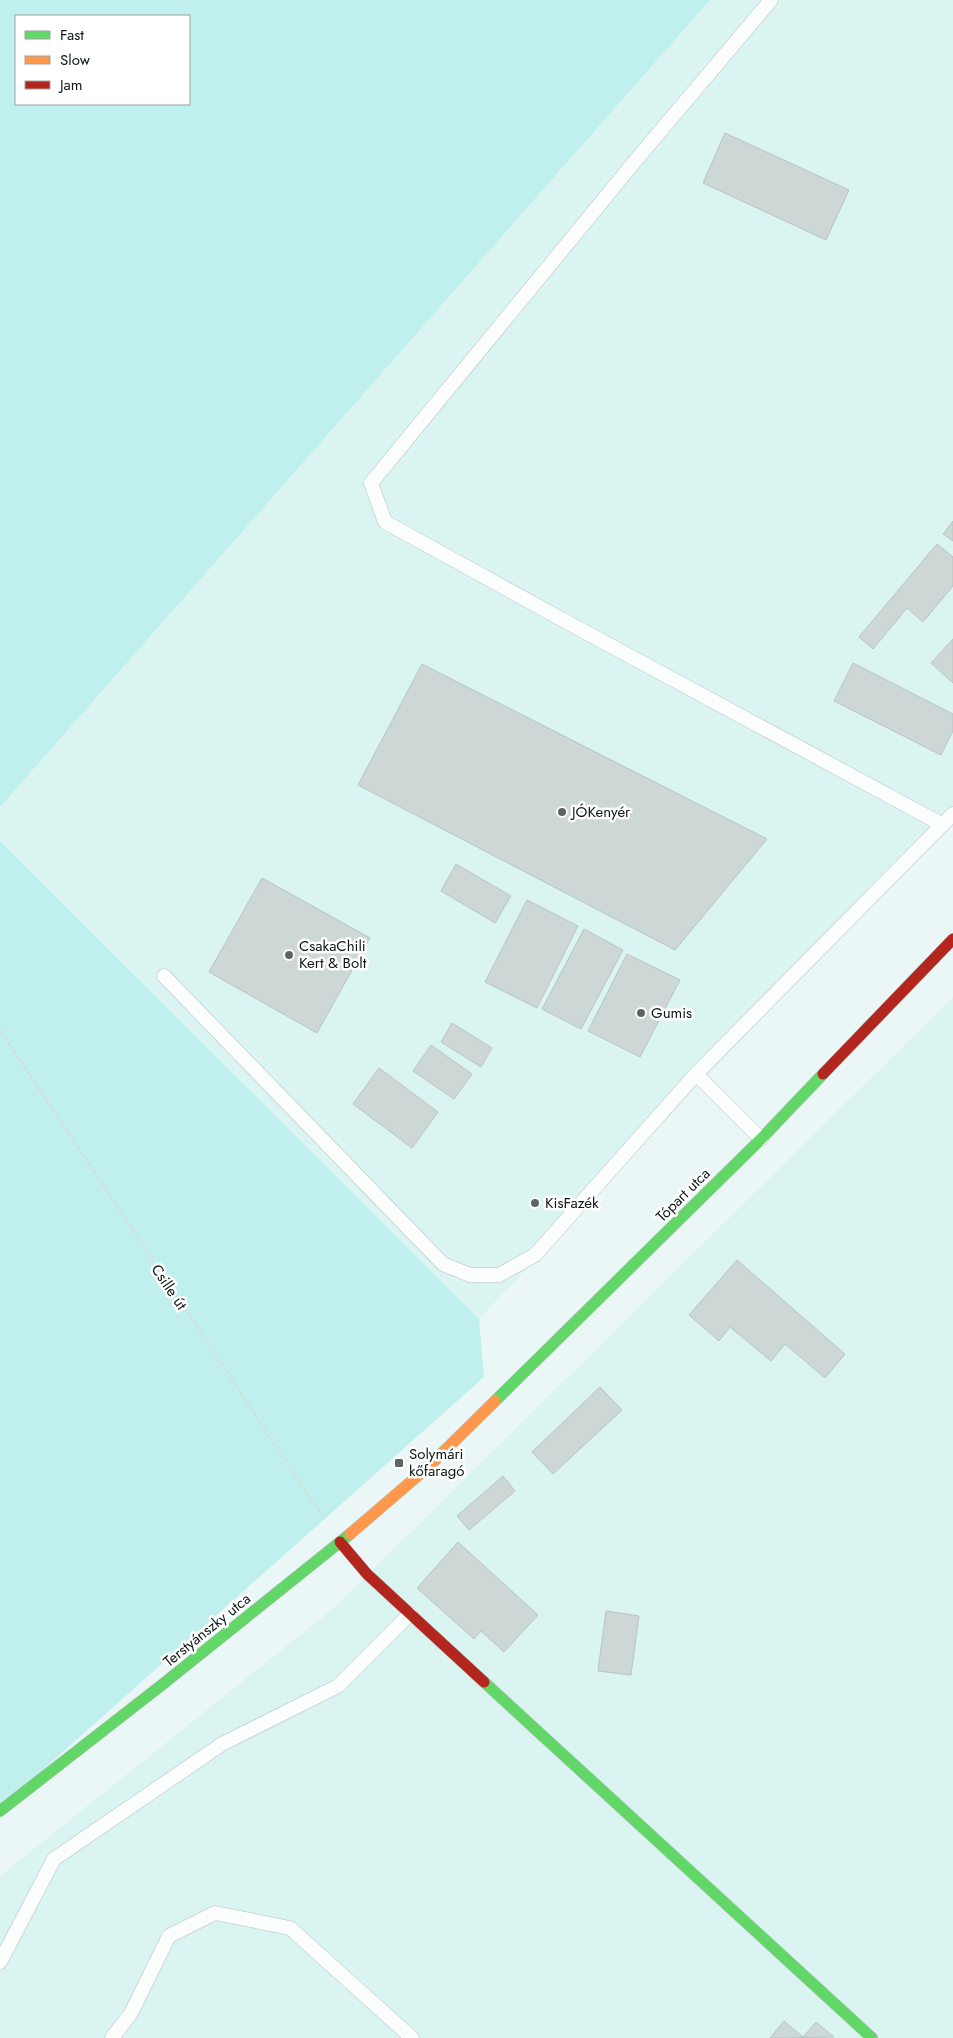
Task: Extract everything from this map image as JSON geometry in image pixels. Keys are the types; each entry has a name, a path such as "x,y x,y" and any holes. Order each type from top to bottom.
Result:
{"main road":[{"name":"Tópart utca","path":"428,1467 761,1139 953,939"},
{"name":"Terstyánszky utca","path":"0,1811 171,1678 340,1542 428,1467"},
{"path":"340,1542 367,1574 872,2038"}],"lane":[{"path":"771,0 636,160 371,483 385,522 943,825"},
{"path":"164,976 443,1264 470,1275 499,1275 535,1256 696,1074 953,814"},
{"path":"696,1074 761,1139"},
{"path":"0,1962 54,1859 222,1744 338,1686 410,1614"},
{"path":"112,2038 131,2013 169,1936 215,1913 290,1928 412,2038"}],"path":[{"name":"Csille út","path":"0,1030 340,1542"}],"shaded area":[{"path":"0,0 710,0 0,807"},
{"path":"710,0 953,0 953,814 479,1319 0,841 0,807"},
{"path":"0,841 479,1319 484,1377 0,1808"},
{"path":"953,997 953,2038 0,2038 0,1876 334,1608"}],"building":[{"path":"725,133 849,190 826,240 703,183"},
{"path":"953,521 953,541 943,534"},
{"path":"937,544 953,557 953,586 923,622 907,608 873,649 859,637"},
{"path":"953,639 953,683 931,663"},
{"path":"853,663 953,714 953,731 941,755 834,701"},
{"name":"JÓKenyér","path":"422,664 767,839 675,950 358,785"},
{"path":"456,864 511,896 495,923 441,891"},
{"name":"CsakaChili Kert & Bolt","path":"262,878 370,938 317,1033 209,972"},
{"path":"527,900 578,926 537,1008 485,982"},
{"path":"584,929 623,950 581,1029 542,1009"},
{"path":"627,954 680,980 640,1057 588,1031"},
{"path":"452,1023 492,1048 481,1067 441,1042"},
{"path":"431,1045 472,1074 454,1099 413,1071"},
{"path":"379,1068 438,1112 412,1148 353,1104"},
{"path":"737,1260 845,1354 825,1378 785,1344 771,1361 730,1327 719,1341 689,1315"},
{"path":"600,1387 622,1410 553,1474 532,1452"},
{"path":"503,1476 515,1491 469,1530 457,1516"},
{"path":"458,1542 538,1615 504,1652 481,1631 474,1639 417,1588"},
{"path":"606,1611 639,1616 631,1675 598,1671"},
{"path":"784,2021 803,2037 816,2022 834,2037 770,2038"}],"traffic: fast":[{"path":"495,1401 761,1139 823,1074"},
{"path":"0,1811 163,1684 350,1534"},
{"path":"484,1682 872,2038"}],"traffic: slow":[{"path":"350,1534 428,1467 495,1401"}],"traffic: jam":[{"path":"823,1074 953,939"},
{"path":"340,1542 367,1574 484,1682"}],"place":[{"name":"JÓKenyér","path":"562,812"},
{"name":"CsakaChili Kert & Bolt","path":"289,955"},
{"name":"Gumis","path":"641,1013"},
{"name":"KisFazék","path":"535,1203"},
{"name":"Solymári kőfaragó","path":"399,1463"}]}
